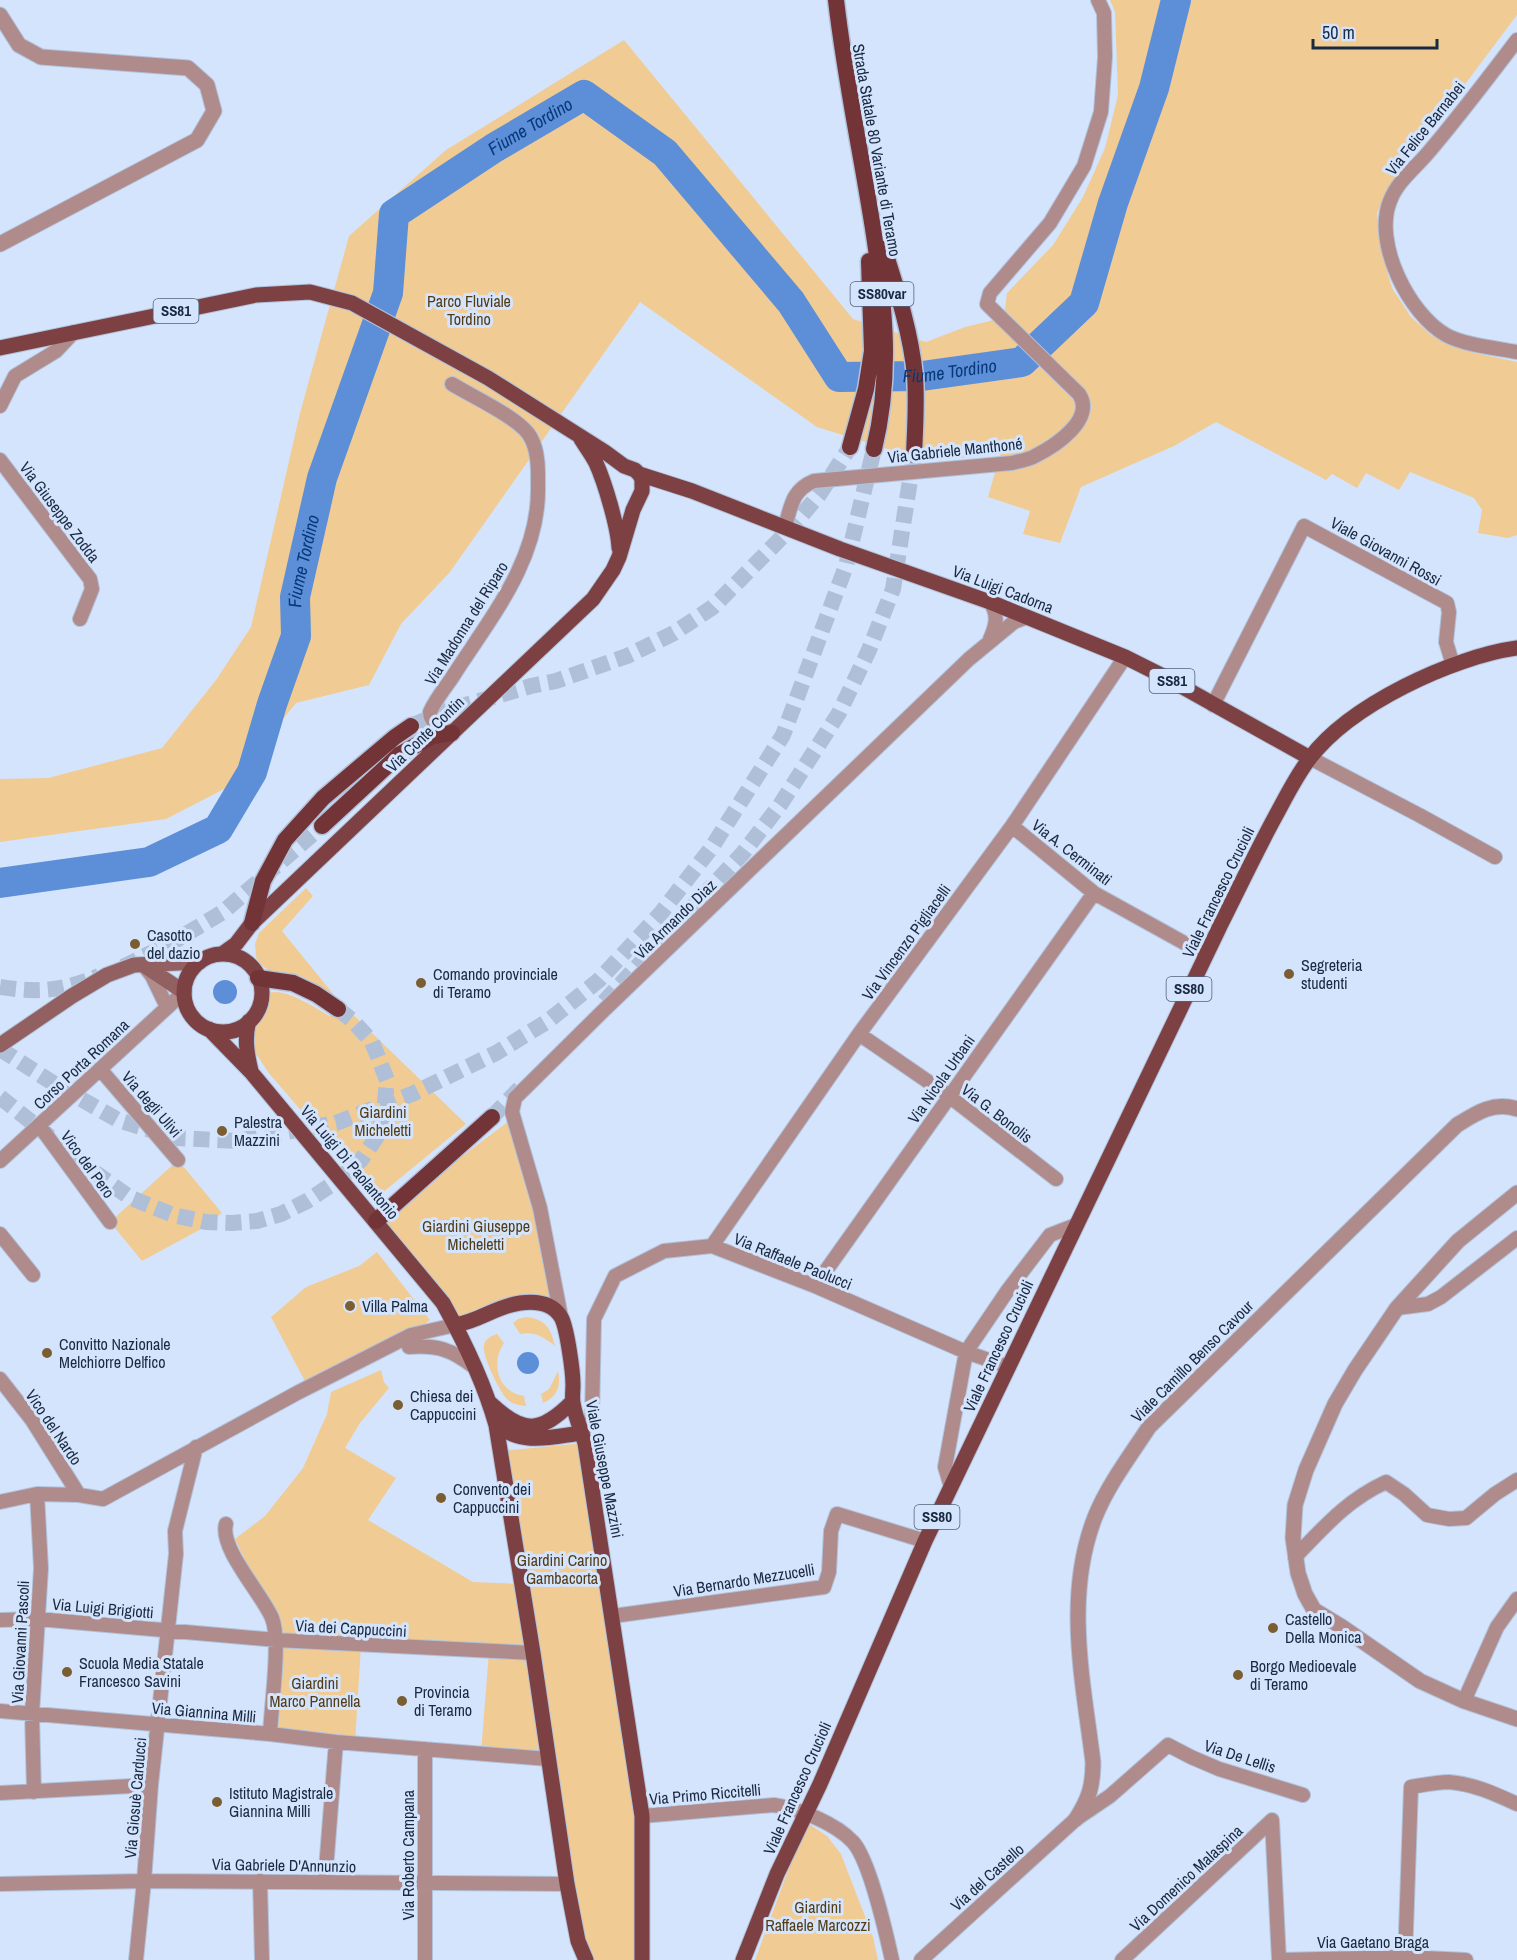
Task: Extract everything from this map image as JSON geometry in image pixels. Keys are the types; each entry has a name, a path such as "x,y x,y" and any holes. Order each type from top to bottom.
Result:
{"highway":[{"name":"Strada Statale 80 Variante di Teramo","path":"836,0 842,53 868,197 886,328 884,392 876,442"},
{"path":"850,447 866,388 872,351 868,197"},
{"path":"868,197 894,281 915,374 917,404 914,448"},
{"path":"249,927 263,881 285,840 323,798 394,737 411,726"},
{"path":"322,826 411,746 433,735 452,733"},
{"path":"258,978 293,983 316,994 338,1009"},
{"path":"376,1221 492,1117"}],"main road":[{"name":"SS81","path":"0,348 256,295 310,292 352,303 488,378 579,436"},
{"path":"579,436 624,466"},
{"path":"579,436 596,462 619,541 619,557"},
{"name":"SS81","path":"624,466 639,474"},
{"path":"605,490 608,474 624,466"},
{"path":"639,474 643,485 641,493"},
{"name":"Via Luigi Cadorna","path":"639,474 670,483 990,603 1125,657 1310,758"},
{"path":"605,490 615,502 626,505 632,503 652,486 670,483"},
{"name":"Via Conte Contin","path":"222,954 236,944 249,927 592,598 613,570 641,493"},
{"name":"SS80","path":"1310,758 1334,733 1353,718 1396,692 1453,664 1517,648"},
{"name":"Viale Francesco Crucioli","path":"743,1960 777,1874 925,1541 1255,854 1310,758"},
{"path":"246,962 244,943 249,927"},
{"path":"222,954 235,956 246,962 258,978 261,989 261,1001 257,1012 249,1021 226,1032 209,1029 193,1018 188,1010 184,992 188,975 200,962 210,956 222,954"},
{"path":"0,1045 107,975 134,965 200,962"},
{"path":"145,966 184,992"},
{"path":"249,1021 246,1032 251,1071"},
{"name":"Via Luigi Di Paolantonio","path":"209,1029 251,1071 376,1221 443,1303 455,1325"},
{"path":"561,1317 550,1307 538,1302 506,1305 483,1317 455,1325 490,1403 495,1425 533,1653 567,1884 578,1941 586,1960"},
{"path":"462,1340 483,1317"},
{"name":"Viale Giuseppe Mazzini","path":"561,1317 570,1356 573,1402 582,1433 613,1616 630,1747 642,1816 640,1958"},
{"path":"490,1403 507,1419 524,1425 538,1426 557,1417 573,1402"},
{"path":"495,1425 520,1438 540,1439 582,1433"}],"street":[{"path":"0,9 1,0"},
{"name":"Via Gabriele Manthoné","path":"784,527 801,486 814,481 1012,463 1033,458 1053,446 1078,422 1083,412 1084,401 1079,394 987,304 990,293 1050,223 1084,166 1101,112 1105,57 1104,13 1098,0"},
{"path":"0,15 19,45 41,57 188,68 207,85 214,111 197,140 0,244"},
{"name":"Via Felice Barnabei","path":"1517,40 1427,154 1397,186 1389,202 1386,220 1387,237 1397,276 1415,306 1433,326 1449,336 1517,352"},
{"path":"0,406 15,376 56,351 74,332"},
{"name":"Via Madonna del Riparo","path":"452,384 518,423 531,437 537,457 538,515 523,564 506,595 432,706 443,717 452,733"},
{"name":"Via Giuseppe Zodda","path":"0,460 90,579 92,589 80,619"},
{"name":"Viale Giovanni Rossi","path":"1213,705 1304,526 1447,603 1449,612 1446,642 1453,664"},
{"path":"990,603 995,609 996,621 990,641"},
{"name":"Via Armando Diaz","path":"561,1317 540,1208 512,1112 515,1098 594,1019 990,641 1014,621 1027,617"},
{"name":"Via Vincenzo Pigliacelli","path":"712,1246 859,1034 1012,826 1125,657"},
{"path":"1310,758 1494,857"},
{"name":"Via A. Cerminati","path":"1012,826 1094,893 1206,955"},
{"name":"Via Nicola Urbani","path":"815,1286 1094,893"},
{"path":"145,966 167,1007"},
{"name":"Corso Porta Romana","path":"0,1161 184,992"},
{"name":"Via G. Bonolis","path":"859,1034 949,1096 1056,1179"},
{"name":"Via degli Ulivi","path":"100,1069 178,1160"},
{"name":"Viale Camillo Benso Cavour","path":"1076,1819 1088,1799 1093,1780 1094,1762 1078,1652 1081,1573 1084,1551 1095,1517 1115,1478 1149,1427 1457,1125 1482,1109 1515,1104"},
{"name":"Vico del Pero","path":"39,1125 110,1222"},
{"path":"1517,1193 1458,1241 1397,1308 1335,1404 1306,1470 1293,1517 1298,1574 1314,1610 1420,1681 1464,1701 1517,1719"},
{"path":"951,1487 945,1467 966,1352 1008,1290 1050,1235 1076,1225"},
{"path":"0,1234 33,1275"},
{"path":"1397,1308 1428,1304 1441,1297 1517,1238"},
{"name":"Via Raffaele Paolucci","path":"582,1433 592,1416 594,1319 615,1276 664,1251 712,1246 815,1286 966,1352 1009,1367"},
{"path":"0,1502 37,1494 79,1495 103,1499 196,1447 411,1335 455,1325"},
{"path":"409,1347 443,1348 474,1367"},
{"name":"Vico del Nardo","path":"0,1379 32,1420 79,1495"},
{"name":"Via Giosuè Carducci","path":"136,1960 151,1785 176,1554 175,1531 196,1447"},
{"path":"1295,1557 1346,1506 1386,1482 1404,1494 1427,1515 1449,1519 1466,1518 1495,1494 1517,1480"},
{"name":"Via Giovanni Pascoli","path":"34,1792 32,1714 41,1568 37,1494"},
{"name":"Via Bernardo Mezzucelli","path":"613,1616 824,1587 829,1572 831,1531 837,1514 925,1541"},
{"path":"226,1524 224,1529 228,1546 273,1619 276,1640 270,1734"},
{"path":"1464,1701 1497,1627 1517,1599"},
{"name":"Via Luigi Brigiotti","path":"0,1620 38,1619 167,1630"},
{"name":"Via dei Cappuccini","path":"167,1630 276,1640 533,1653"},
{"name":"Via Giannina Milli","path":"0,1711 548,1759"},
{"path":"325,1882 336,1742"},
{"name":"Via del Castello","path":"921,1960 1076,1819 1110,1796 1168,1744"},
{"name":"Via De Lellis","path":"1168,1744 1219,1769 1303,1795"},
{"name":"Via Roberto Campana","path":"425,1749 425,1960"},
{"path":"1405,1958 1411,1787 1447,1782 1467,1785 1517,1804"},
{"path":"0,1793 151,1785"},
{"name":"Via Primo Riccitelli","path":"642,1816 774,1805 806,1813 845,1835 862,1857 892,1960"},
{"name":"Via Domenico Malaspina","path":"1122,1960 1272,1820 1279,1960"},
{"path":"260,1881 262,1960"},
{"name":"Via Gabriele D'Annunzio","path":"0,1884 260,1881 567,1884"},
{"path":"578,1941 580,1960"},
{"name":"Via Gaetano Braga","path":"1279,1960 1405,1958 1466,1960"}],"green space":[{"name":"Parco Fluviale Tordino","path":"1110,0 1517,0 1517,15 1396,176 1377,213 1383,256 1392,288 1411,317 1431,335 1447,344 1517,362 1517,535 1508,538 1478,533 1482,510 1474,498 1410,472 1399,490 1366,473 1357,488 1332,474 1326,480 1216,422 1174,446 1081,487 1060,543 1023,534 1030,511 988,497 1001,451 972,457 926,461 817,427 640,302 450,572 401,624 369,685 296,703 228,787 166,819 0,842 0,779 48,778 162,748 216,680 251,627 300,413 349,236 446,150 624,40 853,319 926,342 965,327 990,321 1005,309 1007,293 1053,245 1083,197 1105,148 1118,95 1115,12"},
{"path":"306,888 313,896 282,931 339,1001 321,987 301,976 268,970 260,964 256,957 255,944 259,933"},
{"name":"Giardini Micheletti","path":"276,992 291,996 330,1016 339,1001 466,1124 376,1198 268,1072 255,1052 253,1036 258,1023 266,1013 269,993"},
{"name":"Giardini Giuseppe Micheletti","path":"513,1118 561,1317 538,1302 455,1325 376,1221"},
{"path":"178,1160 222,1213 203,1228 142,1261 110,1222"},
{"path":"377,1252 430,1320 411,1335 308,1387 271,1317 306,1287 359,1266"},
{"path":"526,1317 538,1320 546,1326 555,1346 539,1336 530,1333 520,1334 513,1323"},
{"path":"497,1334 504,1343 498,1359 499,1376 508,1389 524,1396 526,1406 512,1403 505,1397 488,1365 484,1345 489,1338"},
{"path":"381,1370 384,1382 389,1388 360,1423 345,1448 396,1478 368,1520 473,1582 520,1584 500,1451 585,1443 642,1816 637,1960 586,1960 548,1759 481,1753 489,1651 361,1645 355,1744 270,1734 273,1619 235,1539 265,1516 303,1468 327,1414 331,1392"},
{"path":"558,1371 557,1390 543,1403 541,1394 549,1389"},
{"name":"Giardini Raffaele Marcozzi","path":"806,1822 827,1836 841,1854 873,1937 878,1960 755,1960"}],"water":[{"path":"225,980 233,984 237,992 233,1000 225,1004 217,1000 213,992 217,984"},
{"path":"528,1352 536,1355 539,1363 536,1371 528,1374 520,1371 517,1363 520,1355"}],"waterway":[{"name":"Fiume Tordino","path":"0,883 149,862 218,829 252,772 272,704 296,636 295,597 322,478 388,293 394,214 494,148 584,95 665,153 791,302 839,377 922,376 1022,362 1084,303 1113,203 1154,88 1176,0"}],"tunnel":[{"path":"411,726 448,710 556,681 627,656 674,633 713,607 789,530 819,495 850,447"},
{"path":"0,1049 53,1083 118,1120 177,1138 237,1141 336,1123 412,1094 496,1053 548,1021 599,980 661,913 712,847 783,735 846,566 874,449"},
{"path":"604,1002 743,853 780,805 839,713 869,650 893,589 914,455"},
{"path":"123,967 173,942 223,912 322,826"},
{"path":"0,987 27,990 62,988 99,976"},
{"path":"0,1097 129,1197 173,1215 206,1222 257,1221 281,1214 307,1201 337,1181 361,1160 376,1138 384,1114 387,1080 372,1042 352,1020 338,1009"},
{"path":"492,1117 523,1085"}],"place":[{"name":"Casotto del dazio","path":"135,944"},
{"name":"Segreteria studenti","path":"1289,974"},
{"name":"Comando provinciale di Teramo","path":"421,983"},
{"name":"Palestra Mazzini","path":"222,1131"},
{"name":"Villa Palma","path":"350,1306"},
{"name":"Convitto Nazionale Melchiorre Delfico","path":"47,1353"},
{"name":"Chiesa dei Cappuccini","path":"398,1405"},
{"name":"Convento dei Cappuccini","path":"441,1498"},
{"name":"Castello Della Monica","path":"1273,1628"},
{"name":"Scuola Media Statale Francesco Savini","path":"67,1672"},
{"name":"Borgo Medioevale di Teramo","path":"1238,1675"},
{"name":"Provincia di Teramo","path":"402,1701"},
{"name":"Istituto Magistrale Giannina Milli","path":"217,1802"}],"park label":[{"name":"Giardini Carino Gambacorta","path":"562,1569"},
{"name":"Giardini Marco Pannella","path":"315,1692"}]}
